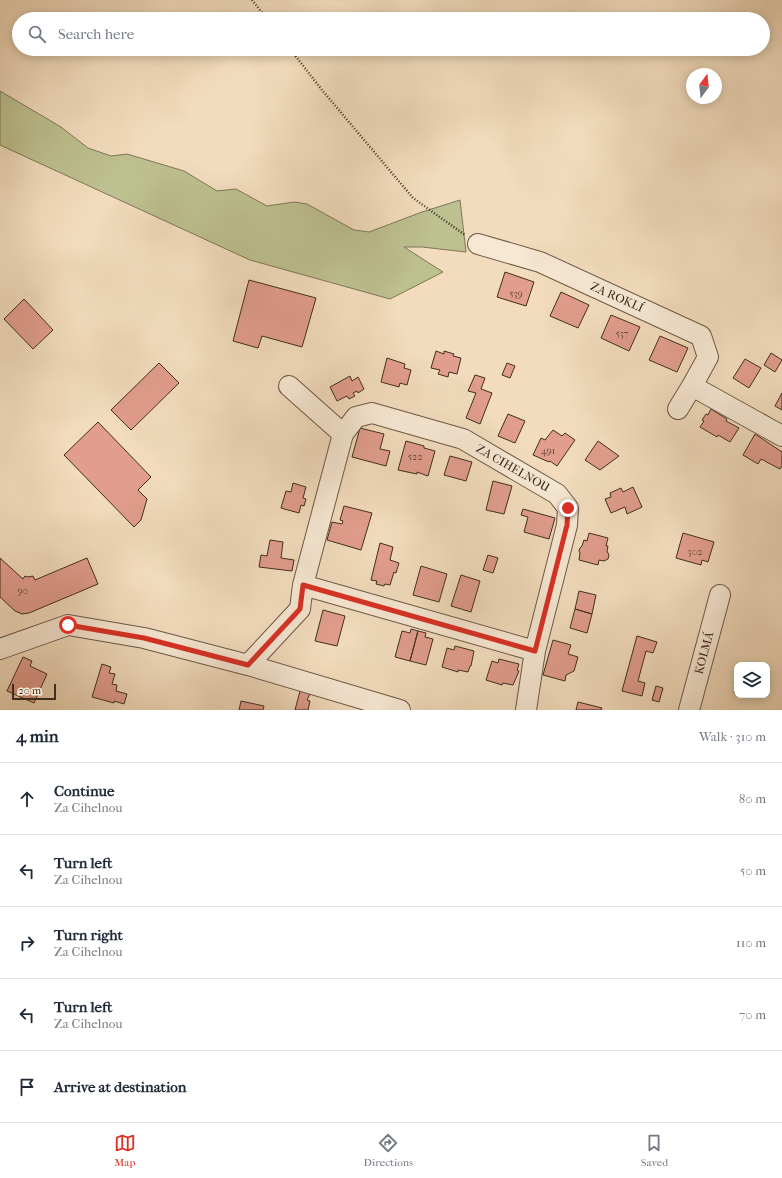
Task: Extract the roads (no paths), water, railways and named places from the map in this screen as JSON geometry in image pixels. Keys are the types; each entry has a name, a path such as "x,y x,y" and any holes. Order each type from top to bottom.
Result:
{"street":[{"name":"ZA ROKLÍ","path":"478,244 540,262 701,336 708,357 678,409"},
{"path":"289,386 342,434"},
{"path":"692,386 782,436"},
{"name":"ZA CIHELNOU","path":"248,665 300,609 303,585 342,434 356,417 372,413 463,439 557,494 568,508 567,525 535,651 526,710"},
{"path":"303,585 535,651"},
{"name":"KOLMÁ","path":"689,710 720,595"},
{"path":"0,649 68,625 144,638 248,665 400,710"}]}
